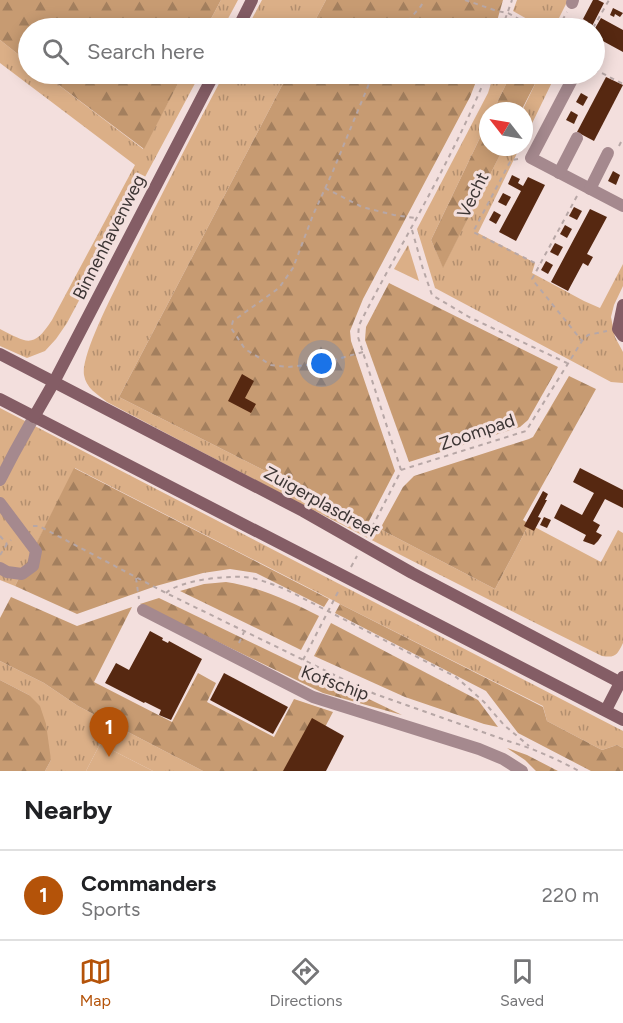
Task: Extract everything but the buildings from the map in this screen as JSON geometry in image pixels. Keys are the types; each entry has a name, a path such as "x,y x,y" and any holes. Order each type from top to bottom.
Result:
{"main road":[{"path":"243,18 252,0"},
{"name":"Binnenhavenweg","path":"34,417 209,84"},
{"path":"621,332 623,305"},
{"name":"Zuigerplasdreef","path":"0,354 303,512 412,573 622,681"},
{"path":"0,399 623,720"},
{"path":"606,710 622,681"}],"street":[{"path":"570,84 531,158 623,206"},
{"path":"559,173 577,138"},
{"path":"586,187 608,153"},
{"path":"0,480 34,417"},
{"path":"0,503 36,551 33,566 22,574 7,572 0,568"},
{"name":"Kofschip","path":"143,610 313,697 479,749 503,759 522,771"}],"path":[{"path":"411,18 424,0"},
{"path":"465,0 517,18"},
{"path":"506,18 512,0"},
{"path":"599,18 609,0"},
{"path":"563,18 572,2"},
{"path":"605,75 623,84"},
{"path":"363,352 323,363 288,368 271,365 245,349 231,328 233,321 279,288 293,268 369,84"},
{"path":"365,540 401,470 358,337 359,325 444,169 483,84"},
{"name":"Vecht","path":"531,158 511,160 473,232 539,265"},
{"path":"586,187 532,279 582,341 588,335 621,332"},
{"path":"325,188 362,207 416,219"},
{"path":"412,229 432,295 470,317 567,363"},
{"name":"Zoompad","path":"401,470 526,431 582,341"},
{"path":"22,531 39,526 136,578 375,694 530,747 579,771"},
{"path":"0,536 7,544 0,555"},
{"path":"349,572 360,551"},
{"path":"166,593 172,588 194,582 243,577 258,579 285,589 456,677 530,747"},
{"path":"136,578 138,599 143,610"},
{"path":"303,660 344,582"}],"green space":[{"path":"0,0 221,0 211,18 18,18 18,54 0,40"},
{"path":"221,0 238,0 228,18 211,18"},
{"path":"262,0 326,0 316,18 252,18"},
{"path":"326,0 503,0 498,18 316,18"},
{"path":"517,0 568,0 559,18 525,18 513,11"},
{"path":"0,40 18,54 18,77 0,63"},
{"path":"28,84 57,84 143,149 178,84 195,84 67,323 56,339 45,351 27,358 0,346 0,329 17,338 29,341 40,336 52,320 135,165"},
{"path":"57,84 178,84 144,149"},
{"path":"219,84 283,84 119,397 495,589 529,524 601,562 618,530 623,533 623,643 616,655 602,656 478,594 107,402 92,390 84,375 87,355 97,328"},
{"path":"283,84 475,84 363,299 350,331 351,341 395,471 368,523 119,397"},
{"path":"491,84 506,84 497,102 483,102"},
{"path":"506,84 535,84 526,102 497,102"},
{"path":"535,84 551,84 533,121 533,102 526,102"},
{"path":"479,110 479,140 431,240 443,267 499,156 516,156 478,233 535,263 532,273 600,308 623,264 623,286 611,317 615,337 623,352 623,383 611,382 435,288 417,229"},
{"path":"479,140 479,156 499,156 443,268 431,240"},
{"path":"408,245 419,281 394,269"},
{"path":"389,283 558,367 528,420 520,427 409,462 365,340 366,327"},
{"path":"569,376 596,389 523,520 529,524 495,589 380,529 403,487 414,476 533,437"},
{"path":"0,408 623,731 623,748 617,745 602,750 547,721 543,706 75,468 15,586 0,580"},
{"path":"74,468 329,599 324,607 256,573 230,569 203,573 156,586 77,614 15,586"},
{"path":"226,582 262,591 319,616 301,650 180,591 204,584"},
{"path":"11,597 77,626 132,607 94,682 172,722 198,673 216,683 207,702 274,737 294,699 333,712 324,729 286,771 203,771 78,706 44,683 0,661 0,618"},
{"path":"159,598 402,715 323,693 140,604"},
{"path":"340,604 543,707 547,721 602,750 617,745 623,748 623,771 591,771 518,733 486,691 335,613"},
{"path":"331,623 478,700 498,727 405,697 314,656"},
{"path":"0,661 44,683 78,706 203,771 153,771 100,744 86,771 45,771 51,760 29,695 0,680"},
{"path":"0,680 29,695 40,706 46,724 51,760 45,771 0,771"},
{"path":"100,744 153,771 86,771"},
{"path":"507,748 527,755 558,771 536,771"}],"place":[{"name":"Commanders","path":"109,757"}]}
